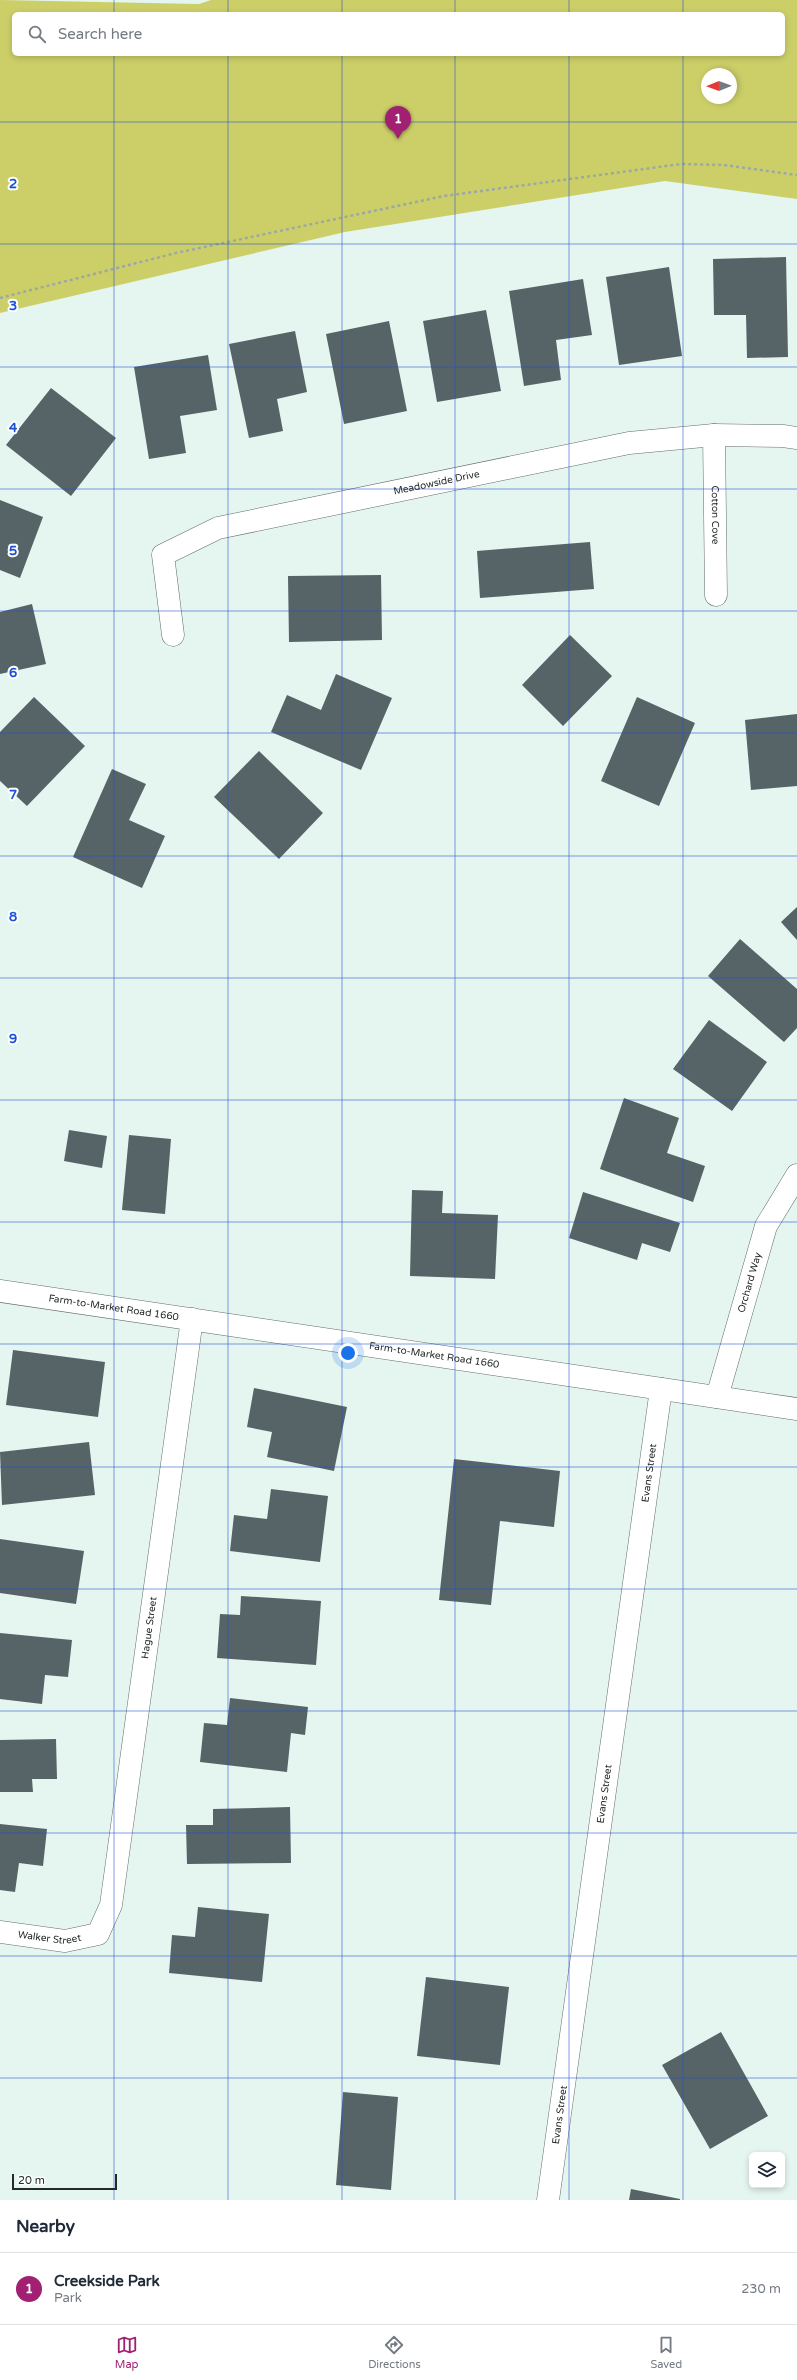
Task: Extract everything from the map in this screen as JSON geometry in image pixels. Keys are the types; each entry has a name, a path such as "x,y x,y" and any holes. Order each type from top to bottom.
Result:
{"street":[{"name":"Meadowside Drive","path":"173,636 163,555 218,528 629,443 714,436 783,436 797,438"},
{"name":"Cotton Cove","path":"714,436 716,595"},
{"name":"Orchard Way","path":"717,1397 766,1226 797,1174"},
{"name":"Farm-to-Market Road 1660","path":"0,1291 797,1409"},
{"name":"Hague Street","path":"98,1934 111,1905 192,1319"},
{"name":"Evans Street","path":"548,2200 661,1389"},
{"name":"Walker Street","path":"0,1932 65,1942 98,1934"}],"path":[{"path":"0,298 176,253 444,196 681,164 724,165 797,175"}],"shaded area":[{"path":"0,0 199,4 211,0 797,0 797,199 665,181 345,232 0,313"}],"building":[{"path":"786,257 788,357 747,358 746,315 714,315 713,259"},
{"path":"669,267 682,356 619,365 606,277"},
{"path":"583,279 592,335 556,340 561,380 524,386 509,291"},
{"path":"486,310 501,391 437,402 423,321"},
{"path":"389,321 407,411 344,424 326,334"},
{"path":"295,331 307,392 277,399 283,431 249,438 229,344"},
{"path":"208,355 217,410 180,416 186,453 149,459 134,367"},
{"path":"51,388 116,438 71,496 6,445"},
{"path":"0,500 43,517 20,578 0,570"},
{"path":"590,542 594,589 480,598 477,551"},
{"path":"381,575 382,640 289,642 288,576"},
{"path":"32,604 46,664 0,674 0,612"},
{"path":"570,635 612,676 563,726 522,685"},
{"path":"336,674 392,698 361,770 271,732 287,695 321,710"},
{"path":"34,697 85,746 27,806 0,781 0,732"},
{"path":"637,697 695,723 659,806 601,781"},
{"path":"797,714 797,786 751,790 745,720"},
{"path":"259,751 323,813 279,859 214,797"},
{"path":"112,769 146,784 129,820 165,836 142,888 73,857"},
{"path":"797,907 797,940 781,922"},
{"path":"740,939 797,989 797,1028 784,1042 708,976"},
{"path":"709,1020 767,1062 732,1111 673,1069"},
{"path":"624,1098 679,1118 667,1153 705,1166 693,1202 600,1169"},
{"path":"69,1130 107,1136 102,1168 64,1161"},
{"path":"129,1135 171,1139 165,1214 122,1210"},
{"path":"412,1190 443,1191 442,1213 498,1215 495,1279 410,1276"},
{"path":"583,1192 680,1223 670,1252 642,1243 637,1260 569,1238"},
{"path":"13,1350 105,1362 98,1417 6,1405"},
{"path":"254,1388 347,1407 334,1471 267,1457 272,1432 247,1427"},
{"path":"89,1442 95,1495 2,1505 0,1452"},
{"path":"454,1459 560,1471 554,1527 500,1521 491,1605 439,1600"},
{"path":"271,1489 328,1496 320,1562 230,1551 234,1515 267,1519"},
{"path":"0,1539 84,1551 76,1604 0,1593"},
{"path":"241,1596 321,1601 316,1665 217,1658 220,1614 240,1615"},
{"path":"0,1633 72,1640 68,1677 45,1675 42,1704 0,1699"},
{"path":"230,1698 308,1707 305,1735 291,1733 287,1772 200,1762 204,1723 227,1725"},
{"path":"56,1739 57,1779 32,1779 33,1792 0,1792 0,1740"},
{"path":"290,1807 291,1863 187,1864 186,1825 213,1825 213,1809"},
{"path":"0,1824 47,1829 43,1866 19,1863 15,1892 0,1890"},
{"path":"198,1907 269,1914 262,1982 169,1973 172,1935 195,1937"},
{"path":"426,1977 509,1987 500,2065 417,2056"},
{"path":"721,2032 768,2116 710,2149 662,2065"},
{"path":"343,2092 398,2097 391,2190 336,2185"},
{"path":"631,2189 680,2199 680,2200 629,2200"}],"place":[{"name":"Creekside Park","path":"398,139"}]}
